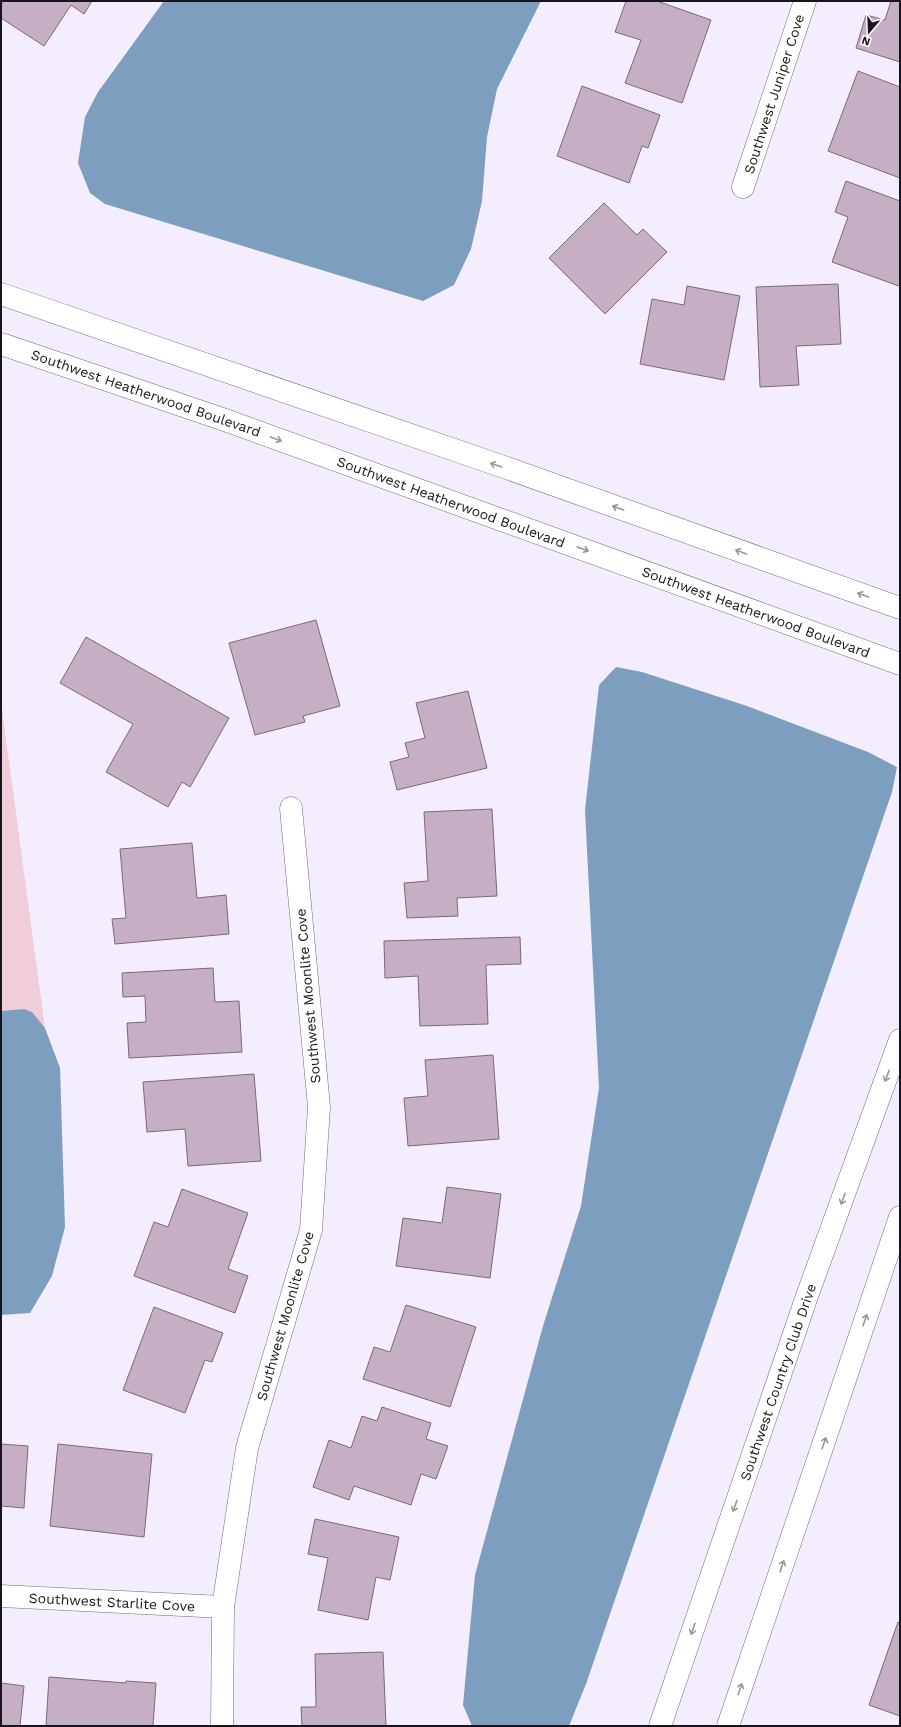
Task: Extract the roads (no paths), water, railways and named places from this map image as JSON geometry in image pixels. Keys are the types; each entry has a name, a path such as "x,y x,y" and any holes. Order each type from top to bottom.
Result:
{"street":[{"name":"Southwest Juniper Cove","path":"742,187 805,1"},
{"path":"1,294 504,467 900,608"},
{"name":"Southwest Heatherwood Boulevard","path":"1,344 225,420 900,664"},
{"name":"Southwest Moonlite Cove","path":"222,1726 223,1607 247,1448 311,1230 319,1107 291,808"},
{"name":"Southwest Country Club Drive","path":"660,1726 807,1296 900,1040"},
{"path":"728,1726 900,1217"},
{"name":"Southwest Starlite Cove","path":"1,1596 223,1607"}],"water":[{"path":"164,1 541,1 497,89 487,137 482,201 471,249 454,285 423,301 105,204 90,193 78,163 85,117 98,92"},
{"path":"616,667 642,672 747,706 868,752 897,767 892,792 586,1684 569,1726 472,1726 463,1705 475,1575 543,1326 581,1206 599,1088 585,810 599,685"},
{"path":"24,1009 32,1012 45,1028 60,1068 65,1227 52,1276 30,1313 1,1315 1,1011"}]}
